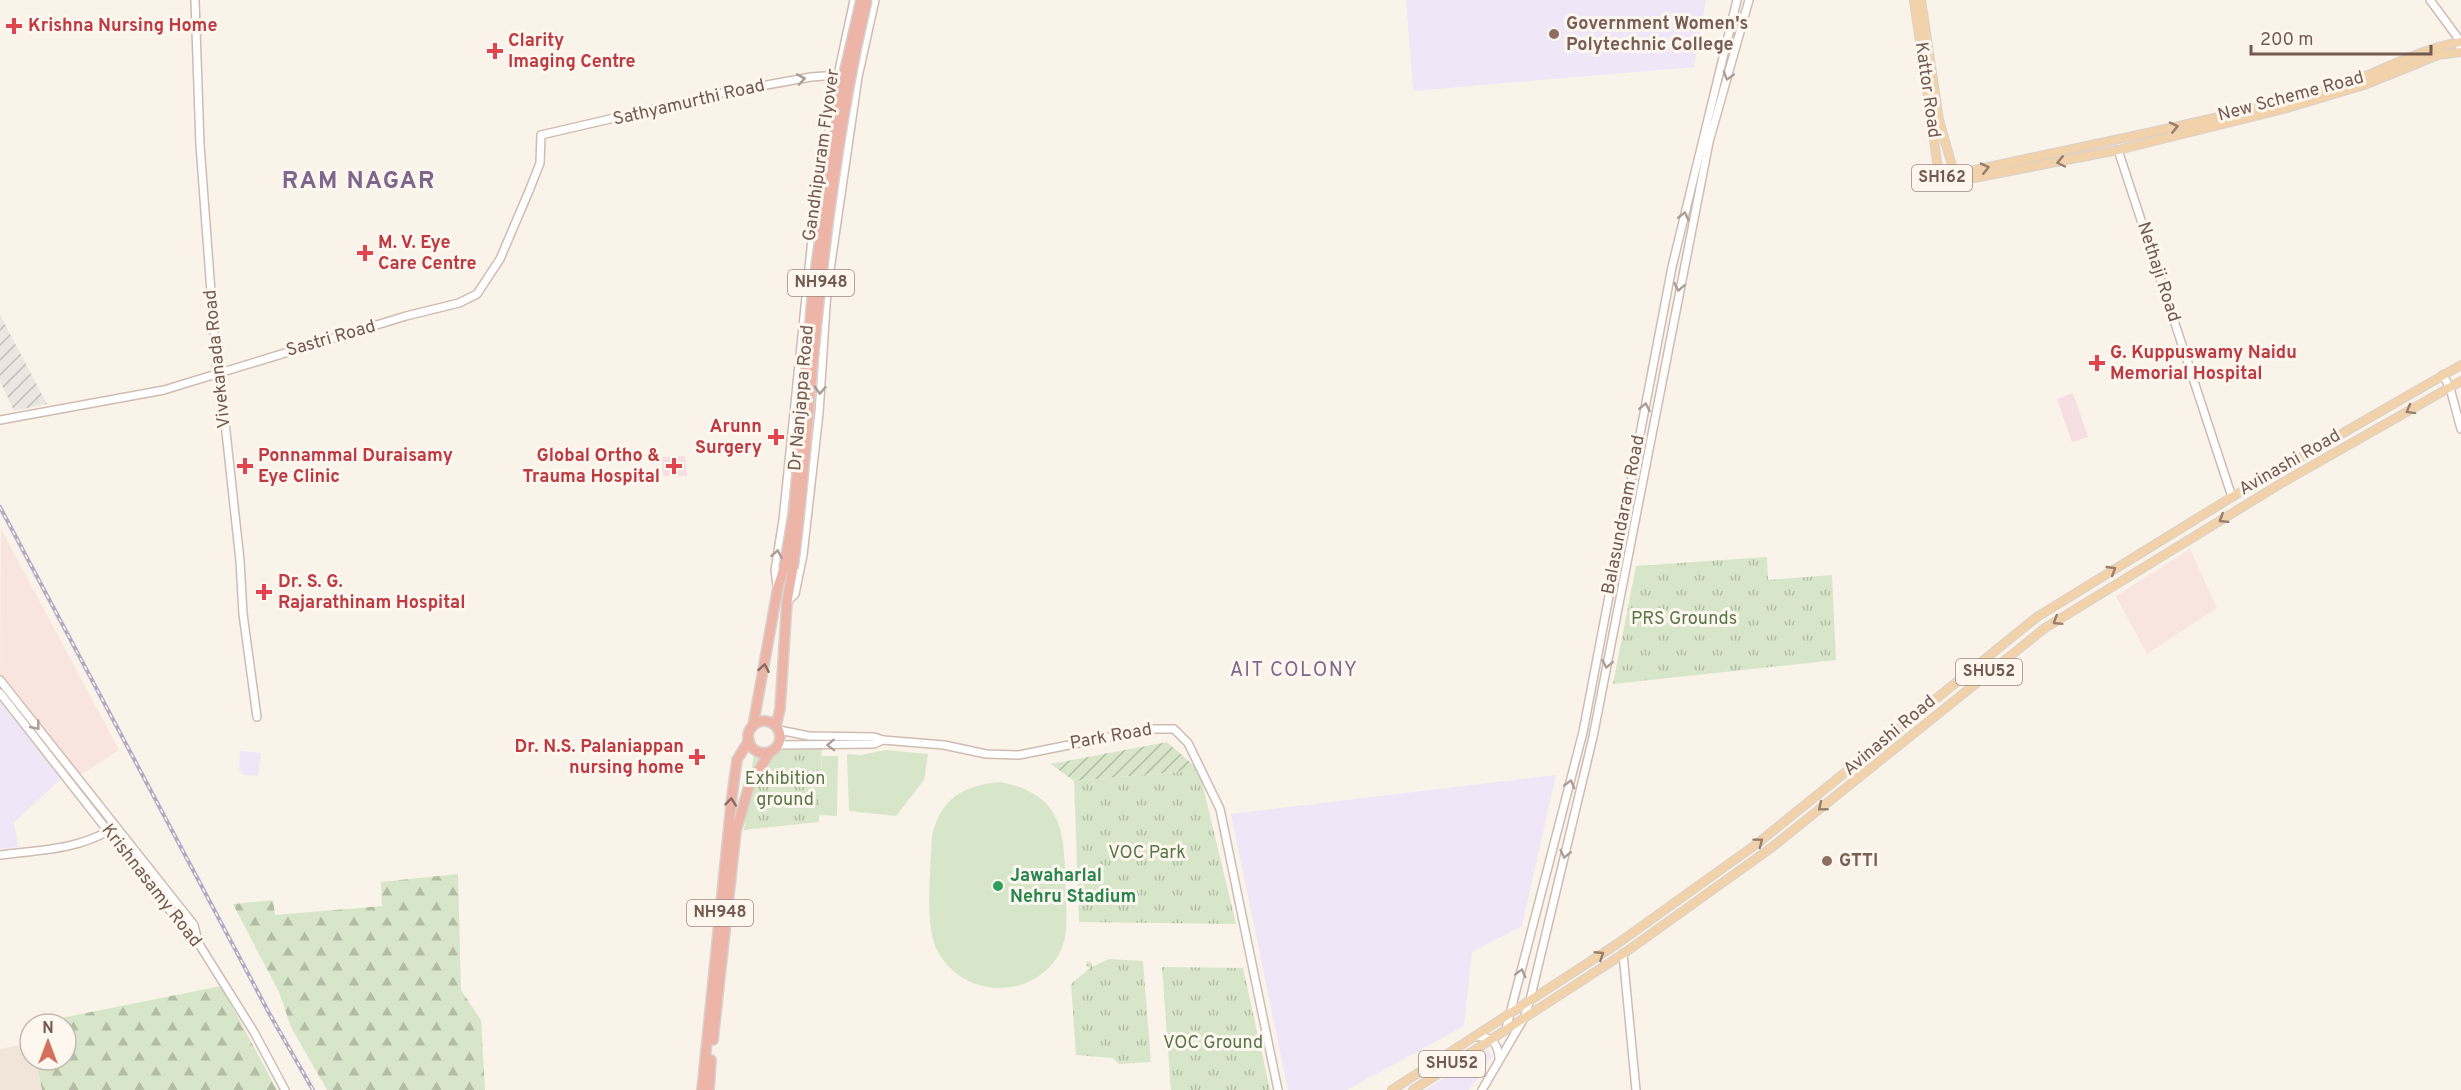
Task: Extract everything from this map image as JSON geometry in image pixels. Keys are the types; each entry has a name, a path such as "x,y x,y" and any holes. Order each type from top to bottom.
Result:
{"highway":[{"name":"Gandhipuram Flyover","path":"787,602 788,568 813,287 843,78 861,0"},
{"name":"Gandhipuram Flyover","path":"778,587 788,568 801,512 823,267 853,60 867,0"},
{"name":"Dr Nanjappa Road","path":"753,726 778,587"},
{"name":"Dr Nanjappa Road","path":"778,728 787,602"},
{"path":"753,726 762,721 778,728"},
{"name":"NH948","path":"708,1090 737,760 749,740 753,726"},
{"name":"NH948","path":"702,1090 730,850 749,786 770,752 778,745 780,735 778,728"},
{"path":"749,740 754,749 770,752"}],"main road":[{"name":"Vivekanada Road","path":"195,0 200,145 217,372 224,413 243,606 257,717"},
{"name":"Dr Nanjappa Road","path":"778,587 775,570 784,508 801,334 819,195 838,75 854,0"},
{"name":"Dr Nanjappa Road","path":"787,602 795,594 803,555 819,413 827,291 860,65 875,0"},
{"name":"Balasundaram Road","path":"1506,1029 1583,732 1672,267 1737,0"},
{"name":"Balasundaram Road","path":"1482,1090 1524,1018 1530,1000 1593,737 1708,142 1749,0"},
{"name":"Kattor Road","path":"1914,0 1935,154 1941,177 1953,182 1964,182 2118,150"},
{"name":"Kattor Road","path":"1921,0 1939,120 1953,169 1966,172 2116,138"},
{"path":"2430,0 2461,42 2460,52"},
{"name":"New Scheme Road","path":"2116,138 2157,131 2330,89 2362,80 2435,47 2461,42"},
{"name":"New Scheme Road","path":"2118,150 2287,108 2364,85 2438,55 2460,52"},
{"name":"Sathyamurthi Road","path":"541,135 751,88 838,75 860,65"},
{"name":"Sastri Road","path":"0,421 164,390 406,316 459,303 477,294 500,259 530,191 540,163 541,135"},
{"name":"Nethaji Road","path":"2118,150 2232,497"},
{"name":"Avinashi Road","path":"1392,1090 1631,934 1758,843 2037,616 2232,497 2461,365"},
{"path":"2443,375 2450,388 2461,429"},
{"path":"2434,380 2440,393"},
{"name":"Avinashi Road","path":"1413,1090 1623,954 1771,848 2045,628 2280,484 2461,381"},
{"path":"1603,629 1613,631"},
{"path":"0,680 194,925 199,944"},
{"name":"Krishnasamy Road","path":"0,693 186,931 199,944 254,1032 285,1090"},
{"name":"Park Road","path":"778,728 809,736 873,737 986,754 1019,755 1149,729 1174,729 1188,743 1220,809 1278,1090"},
{"path":"778,745 874,744 883,740"},
{"path":"0,855 77,845 92,841 117,827"},
{"path":"1623,954 1636,1090"},
{"path":"1473,1037 1481,1036 1491,1039 1498,1047 1499,1058"}],"shaded area":[{"name":"Government Women's Polytechnic College","path":"1406,0 1706,0 1694,67 1413,91"},
{"path":"0,315 47,404 14,411 0,381"},
{"path":"2073,393 2088,437 2072,442 2057,399"},
{"name":"Global Ortho & Trauma Hospital","path":"685,456 687,476 663,476 662,457"},
{"path":"1,529 119,750 80,775 0,675"},
{"path":"2190,549 2217,608 2147,654 2116,596"},
{"path":"0,701 61,779 14,822 18,847 0,849"},
{"path":"240,751 261,753 258,776 244,775 239,769"},
{"path":"1556,775 1522,926 1472,952 1464,1026 1347,1090 1288,1090 1231,814"},
{"path":"18,1045 18,1072 38,1072 42,1090 0,1090 0,1049"},
{"path":"1488,1050 1492,1056 1469,1090 1425,1090"}],"green space":[{"name":"PRS Grounds","path":"1767,557 1768,580 1832,575 1836,660 1613,684 1636,566"},
{"path":"1167,742 1199,770 1074,781 1051,764"},
{"name":"Exhibition ground","path":"822,747 819,822 744,830 754,752 766,748"},
{"path":"886,750 928,754 924,780 896,816 849,811 847,754 861,755"},
{"path":"822,756 838,756 837,816 819,815"},
{"name":"VOC Park","path":"1199,770 1236,924 1079,922 1074,781"},
{"name":"Jawaharlal Nehru Stadium","path":"1000,782 1022,788 1038,797 1050,808 1057,821 1064,853 1067,918 1063,943 1051,966 1030,981 1006,988 985,987 974,983 963,978 945,963 934,942 931,930 929,895 932,835 942,811 956,796 965,791"},
{"path":"458,874 461,990 481,1020 485,1090 327,1090 291,1027 279,992 233,904 273,900 275,915 382,906 381,882"},
{"path":"1109,959 1143,961 1151,1062 1119,1064 1113,1058 1076,1055 1071,984 1090,968 1086,965 1087,961 1092,963 1092,967"},
{"name":"VOC Ground","path":"1162,967 1243,968 1270,1090 1171,1090"},
{"path":"221,986 277,1090 42,1090 38,1072 78,1072 78,1015"}],"railway":[{"path":"0,507 269,1013 313,1090"}],"place":[{"name":"Krishna Nursing Home","path":"14,26"},
{"name":"Government Women's Polytechnic College","path":"1554,34"},
{"name":"Clarity Imaging Centre","path":"495,51"},
{"name":"M. V. Eye Care Centre","path":"365,253"},
{"name":"G. Kuppuswamy Naidu Memorial Hospital","path":"2097,363"},
{"name":"Arunn Surgery","path":"776,437"},
{"name":"Ponnammal Duraisamy Eye Clinic","path":"245,466"},
{"name":"Global Ortho & Trauma Hospital","path":"674,466"},
{"name":"Dr. S. G. Rajarathinam Hospital","path":"264,592"},
{"name":"Dr. N.S. Palaniappan nursing home","path":"697,757"},
{"name":"GTTI","path":"1827,861"},
{"name":"Jawaharlal Nehru Stadium","path":"998,886"}],"district":[{"name":"RAM NAGAR","path":"359,182"},
{"name":"AIT COLONY","path":"1294,671"}]}
